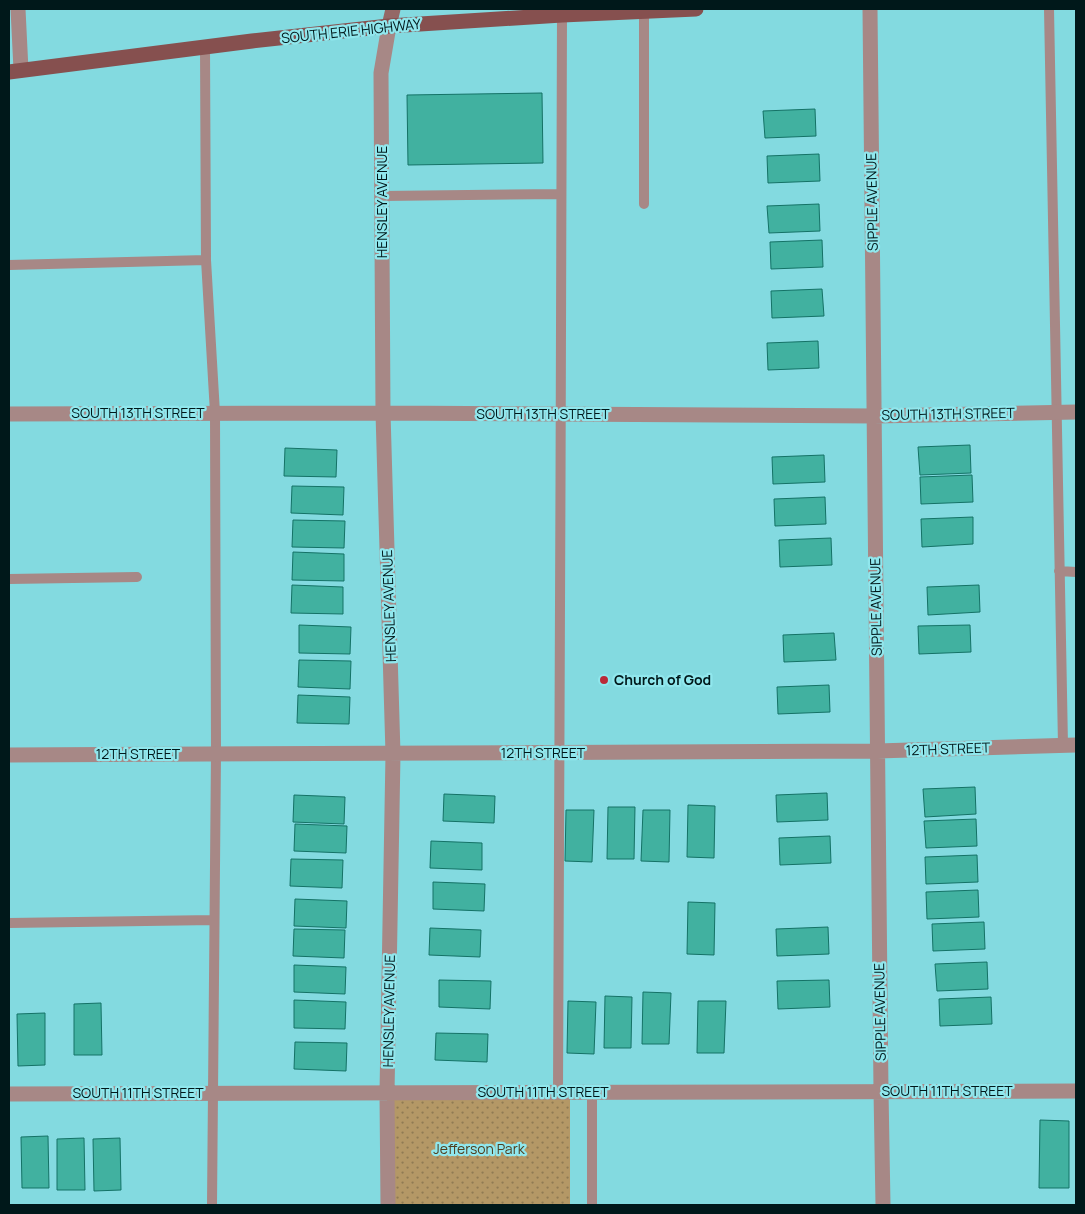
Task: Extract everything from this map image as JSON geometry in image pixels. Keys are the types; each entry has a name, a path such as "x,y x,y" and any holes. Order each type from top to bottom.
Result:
{"main road":[{"name":"SOUTH ERIE HIGHWAY","path":"15,71 389,26 696,9"}],"street":[{"path":"15,71 18,9"},
{"name":"HENSLEY AVENUE","path":"388,1205 387,1093 393,754 383,413 381,73 393,9"},
{"name":"SIPPLE AVENUE","path":"870,9 883,1205"},
{"name":"SOUTH 13TH STREET","path":"9,414 383,413 874,416 1076,412"},
{"name":"12TH STREET","path":"9,755 877,751 1070,745"},
{"name":"SOUTH 11TH STREET","path":"9,1094 1076,1091"}],"lane":[{"path":"1049,9 1059,571 1070,745"},
{"path":"644,11 644,204"},
{"path":"558,1092 562,15"},
{"path":"205,47 206,260 215,413 216,754 212,1205"},
{"path":"382,196 561,194"},
{"path":"9,265 206,260"},
{"path":"1059,571 1076,572"},
{"path":"9,579 137,577"},
{"path":"9,923 214,920"},
{"path":"592,1092 592,1205"}],"green space":[{"name":"Jefferson Park","path":"570,1092 570,1205 388,1205 387,1093"}],"building":[{"path":"542,93 543,163 408,165 407,95"},
{"path":"815,109 816,136 765,138 763,111"},
{"path":"819,154 820,181 768,183 767,156"},
{"path":"819,204 820,231 769,233 767,206"},
{"path":"822,240 823,267 771,269 770,242"},
{"path":"822,289 824,316 772,318 771,291"},
{"path":"818,341 819,368 768,370 767,343"},
{"path":"970,445 971,473 920,475 918,447"},
{"path":"285,448 337,450 336,477 284,476"},
{"path":"824,455 825,482 773,484 772,457"},
{"path":"972,475 973,502 921,504 920,477"},
{"path":"292,486 344,487 343,515 291,513"},
{"path":"825,497 826,524 775,526 774,499"},
{"path":"973,517 973,544 922,547 921,519"},
{"path":"293,520 345,521 344,548 292,547"},
{"path":"831,538 832,565 780,567 779,540"},
{"path":"293,552 344,554 344,581 292,580"},
{"path":"292,585 343,587 343,614 291,613"},
{"path":"979,585 980,612 928,615 927,587"},
{"path":"299,625 351,627 350,654 299,653"},
{"path":"970,625 971,652 919,654 918,626"},
{"path":"834,633 836,660 784,662 783,635"},
{"path":"299,660 351,661 350,689 298,687"},
{"path":"829,685 830,712 778,714 777,687"},
{"path":"298,695 350,697 349,724 297,723"},
{"path":"975,787 976,814 925,817 923,789"},
{"path":"827,793 828,820 777,822 776,795"},
{"path":"444,794 495,796 494,823 443,821"},
{"path":"294,795 345,797 344,824 293,822"},
{"path":"688,805 715,806 714,858 687,857"},
{"path":"608,807 635,807 634,859 607,859"},
{"path":"566,810 594,810 592,862 565,861"},
{"path":"643,810 670,810 669,862 641,861"},
{"path":"976,819 977,846 926,848 924,821"},
{"path":"295,824 347,826 346,853 294,851"},
{"path":"830,836 831,863 780,865 779,838"},
{"path":"431,841 482,843 482,870 430,868"},
{"path":"977,855 978,882 926,884 925,857"},
{"path":"291,859 343,860 342,888 290,886"},
{"path":"433,882 485,884 484,911 433,909"},
{"path":"978,890 979,917 927,919 926,892"},
{"path":"295,899 347,901 346,928 294,926"},
{"path":"688,902 715,903 714,955 687,954"},
{"path":"984,922 985,949 933,951 932,924"},
{"path":"828,927 829,954 777,956 776,929"},
{"path":"430,928 481,930 480,957 429,955"},
{"path":"294,929 345,930 344,958 293,956"},
{"path":"987,962 988,989 937,991 935,964"},
{"path":"294,965 346,967 345,994 294,992"},
{"path":"439,980 491,981 490,1009 439,1007"},
{"path":"829,980 830,1007 778,1009 777,981"},
{"path":"643,992 671,993 669,1044 642,1044"},
{"path":"605,996 632,997 631,1048 604,1048"},
{"path":"991,997 992,1024 940,1026 939,999"},
{"path":"294,1000 346,1002 345,1029 294,1028"},
{"path":"568,1001 596,1002 594,1054 567,1053"},
{"path":"698,1001 726,1001 724,1053 697,1053"},
{"path":"101,1003 102,1055 74,1055 74,1004"},
{"path":"45,1013 45,1065 18,1066 17,1014"},
{"path":"436,1033 488,1034 487,1062 435,1060"},
{"path":"295,1042 347,1043 346,1071 294,1069"},
{"path":"1040,1120 1069,1121 1069,1188 1039,1188"},
{"path":"48,1136 49,1188 22,1188 21,1137"},
{"path":"84,1138 85,1190 57,1190 57,1139"},
{"path":"120,1138 121,1190 94,1191 93,1139"}],"place":[{"name":"Church of God","path":"604,680"}]}
